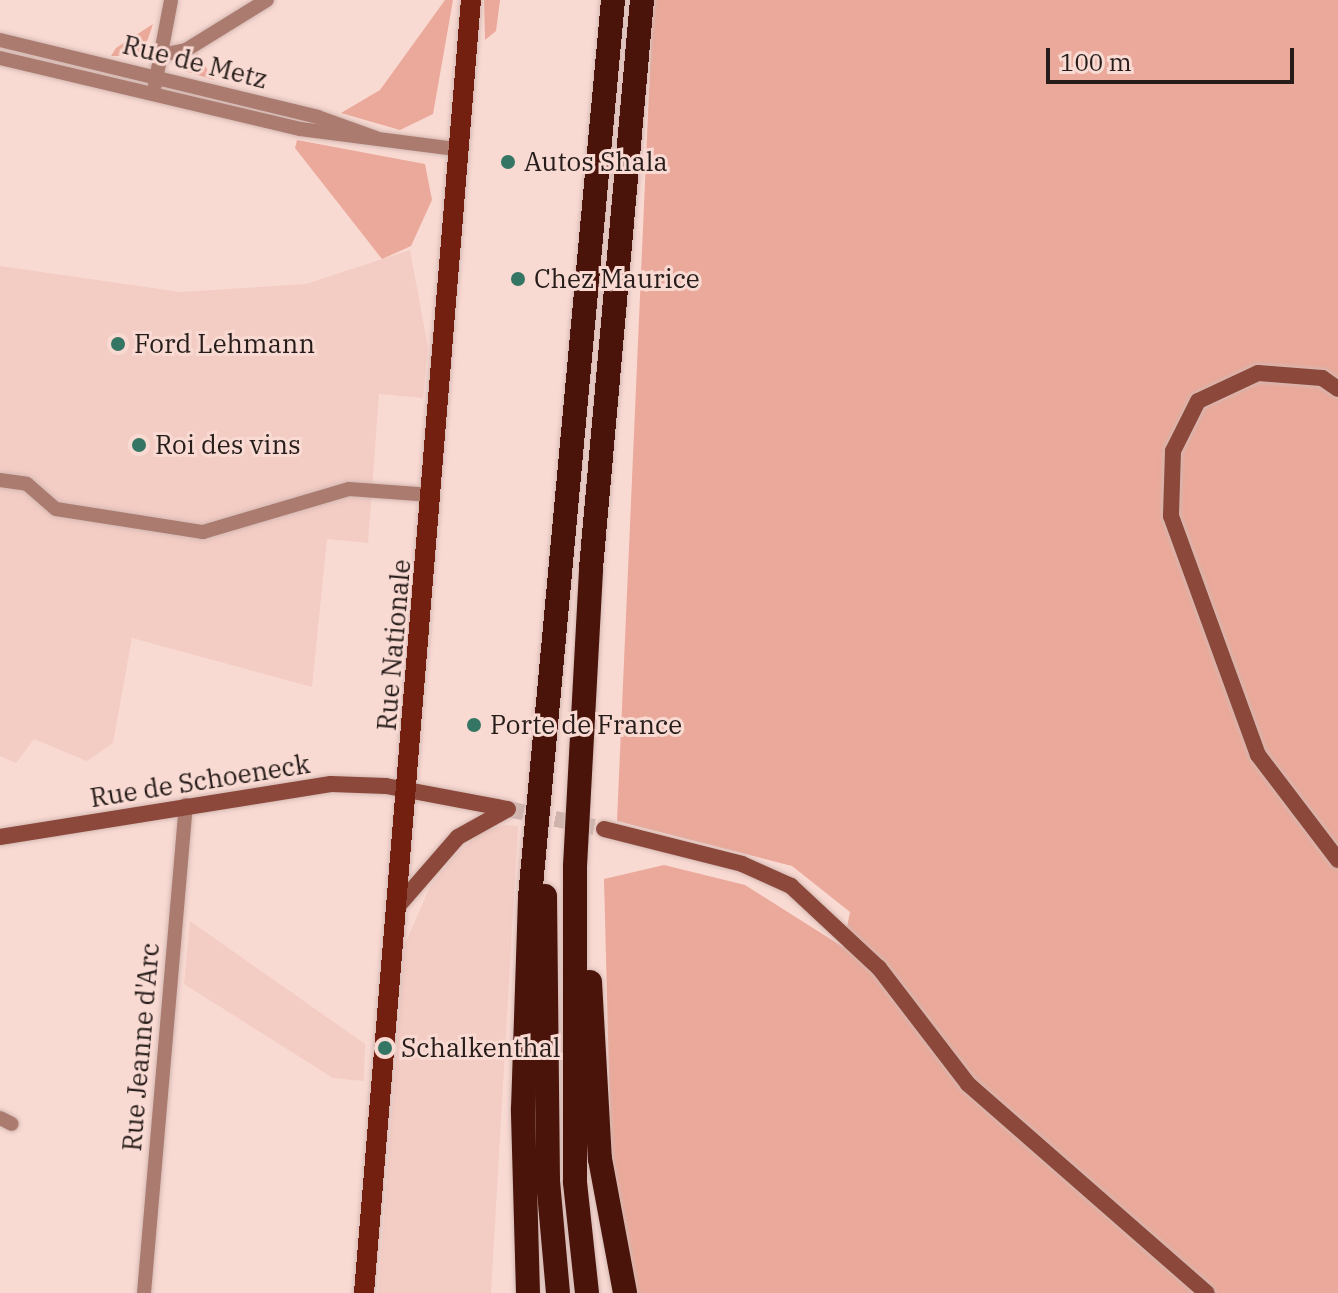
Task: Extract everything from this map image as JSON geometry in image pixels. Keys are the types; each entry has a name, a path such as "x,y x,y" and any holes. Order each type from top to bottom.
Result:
{"highway":[{"path":"528,1293 523,1109 530,897 551,721 613,0"},
{"path":"587,1293 575,1182 575,866 591,568 642,0"},
{"path":"551,721 548,1181 558,1293"},
{"path":"575,866 600,1159 625,1293"}],"main road":[{"name":"Rue Nationale","path":"364,1293 432,495 456,149 471,0"},
{"path":"1338,389 1322,378 1258,373 1198,401 1173,451 1171,516 1258,755 1338,860"},
{"name":"Rue de Schoeneck","path":"0,837 331,784 408,789 508,809 458,837 398,906"},
{"path":"604,829 742,864 801,894 879,968 968,1084 1207,1293"}],"street":[{"path":"154,94 171,0"},
{"path":"161,55 186,50 267,0"},
{"name":"Rue de Metz","path":"0,40 197,87 377,138"},
{"name":"Rue de Metz","path":"0,58 337,137 377,138 456,149"},
{"path":"74,75 78,58"},
{"path":"193,104 197,87"},
{"path":"0,480 27,484 56,509 203,532 349,489 432,495"},
{"name":"Rue Jeanne d'Arc","path":"144,1293 186,805"}],"shaded area":[{"path":"445,0 453,0 433,114 400,130 341,113 380,90"},
{"path":"484,0 500,0 496,31 485,40"},
{"path":"653,0 1338,0 1338,1293 634,1293 612,1194 604,879 664,865 745,885 843,947 850,912 792,866 617,821"},
{"path":"153,24 142,56 111,56 116,48"},
{"path":"197,53 214,80 181,70"},
{"path":"297,140 425,164 432,200 411,246 382,259 295,148"},
{"path":"410,250 428,348 423,398 379,394 368,543 327,539 312,687 132,638 113,743 87,761 34,739 16,763 0,756 0,266 180,292 306,284"},
{"path":"504,825 518,826 491,1293 378,1293 405,944 430,887 455,855 482,832"},
{"path":"190,921 365,1044 364,1081 333,1078 184,984"}],"tunnel":[{"path":"508,809 604,829"}],"place":[{"name":"Autos Shala","path":"508,162"},
{"name":"Chez Maurice","path":"518,279"},
{"name":"Ford Lehmann","path":"118,344"},
{"name":"Roi des vins","path":"139,445"},
{"name":"Porte de France","path":"474,725"},
{"name":"Schalkenthal","path":"385,1048"}]}
